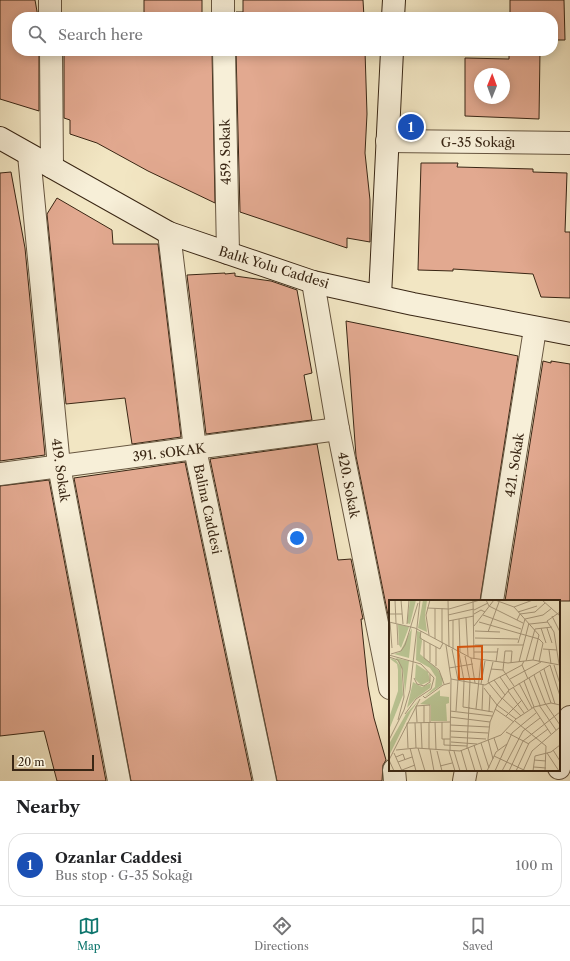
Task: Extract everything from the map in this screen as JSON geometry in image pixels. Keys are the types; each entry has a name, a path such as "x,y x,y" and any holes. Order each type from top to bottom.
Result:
{"street":[{"path":"50,0 50,12"},
{"path":"223,0 223,12"},
{"path":"394,0 394,12"},
{"path":"51,56 52,167"},
{"name":"459. Sokak","path":"224,56 228,253"},
{"path":"380,296 392,56"},
{"name":"Balık Yolu Caddesi","path":"0,138 169,233 313,282 535,329 570,334"},
{"name":"G-35 Sokağı","path":"387,141 570,143"},
{"name":"419. Sokak","path":"29,155 59,466 119,781"},
{"name":"Balina Caddesi","path":"169,233 195,449 265,781"},
{"name":"420. Sokak","path":"313,282 338,430 389,683"},
{"name":"421. Sokak","path":"492,600 535,329"},
{"name":"391. sOKAK","path":"0,474 338,430"},
{"path":"560,764 570,716"},
{"path":"394,771 395,781"},
{"path":"464,781 466,771"},
{"path":"556,781 558,771"}],"building":[{"path":"0,0 35,0 37,12 12,12 12,56 39,56 39,111 0,99"},
{"path":"144,0 202,0 202,12 144,12"},
{"path":"243,0 363,0 364,12 243,12"},
{"path":"510,0 564,0 565,40 558,40 558,12 510,12"},
{"path":"64,56 212,56 215,203 148,171 97,143 70,134 70,120 64,118"},
{"path":"236,56 365,56 367,114 365,153 370,200 370,242 347,238 347,248 240,212"},
{"path":"509,56 540,56 539,119 465,116 465,58 509,59"},
{"path":"421,163 458,163 457,167 533,169 533,172 567,173 565,232 570,232 570,298 541,297 533,274 453,269 453,271 418,270"},
{"path":"11,172 25,248 45,455 0,461 0,173"},
{"path":"57,198 112,230 113,244 158,244 181,437 132,444 125,398 66,404 47,214"},
{"path":"235,273 235,276 271,281 297,290 312,373 304,375 312,420 206,434 187,275"},
{"path":"346,321 518,356 480,600 389,600 389,620 356,456"},
{"path":"543,361 570,364 570,601 505,600"},
{"path":"317,444 338,560 351,559 363,619 361,619 368,686 374,718 386,760 383,765 382,781 277,781 210,459"},
{"path":"185,462 252,781 131,781 74,478"},
{"path":"49,480 106,781 57,781 44,731 0,736 0,486"}],"place":[{"name":"Ozanlar Caddesi","path":"411,127"}]}
